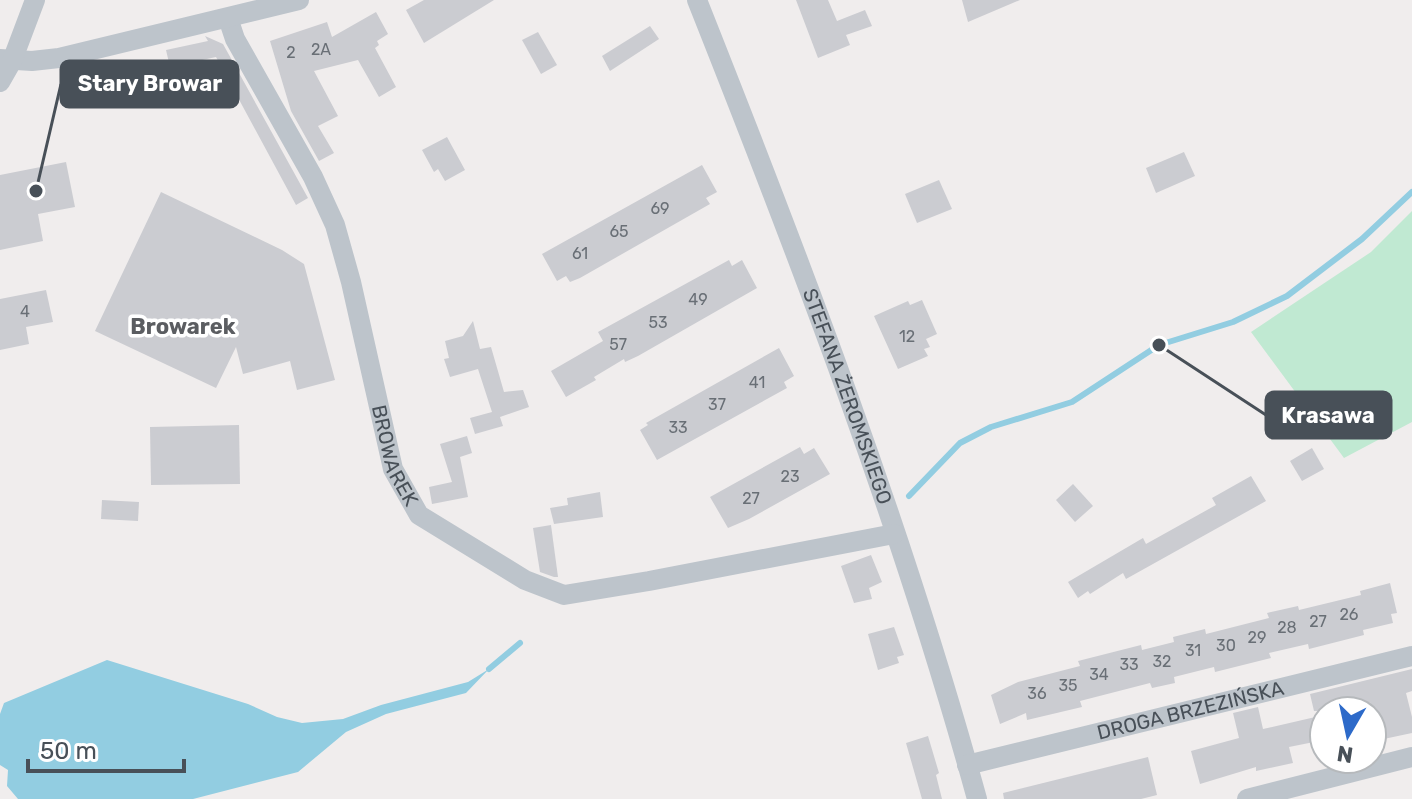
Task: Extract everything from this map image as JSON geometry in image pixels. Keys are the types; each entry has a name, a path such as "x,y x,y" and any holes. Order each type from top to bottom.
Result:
{"street":[{"path":"0,82 6,60 35,0"},
{"path":"6,60 59,58 299,0"},
{"name":"STEFANA ŻEROMSKIEGO","path":"697,0 847,389 977,799"},
{"name":"BROWAREK","path":"228,18 235,39 313,177 335,225 393,469 419,515 525,580 564,595 894,534"},
{"name":"DROGA BRZEZIŃSKA","path":"967,765 1412,656"},
{"path":"1247,799 1323,790 1412,757"}],"green space":[{"path":"1412,211 1412,422 1344,458 1251,332 1371,252"}],"water":[{"path":"107,660 302,723 343,719 381,705 468,682 489,669 466,693 386,714 346,732 298,772 193,799 18,799 7,786 8,770 0,765 0,714 4,703"}],"building":[{"path":"424,0 494,0 424,43 406,10"},
{"path":"796,0 828,0 837,21 865,10 872,26 846,35 850,45 818,58"},
{"path":"962,0 1020,0 968,22"},
{"path":"376,12 388,34 377,41 379,45 375,48 396,87 379,97 358,60 314,71 338,116 318,126 334,153 319,161 291,111 270,41 327,22 332,37"},
{"path":"650,26 659,39 610,71 602,56"},
{"path":"538,32 557,65 541,74 522,40"},
{"path":"205,36 223,44 308,198 296,205 216,57 170,67 166,50 208,41"},
{"path":"447,137 465,170 445,181 438,169 434,172 422,150"},
{"path":"1184,152 1195,176 1156,193 1146,168"},
{"path":"66,162 75,207 38,214 43,241 0,250 0,175"},
{"path":"702,165 717,192 706,198 710,204 580,278 570,282 566,276 557,281 542,254"},
{"path":"939,180 952,209 917,223 905,194"},
{"path":"161,192 282,250 304,264 335,380 297,390 290,361 243,374 236,347 216,388 95,331"},
{"path":"729,260 732,266 742,260 757,288 638,356 625,362 624,359 566,397 551,371 603,341 598,332"},
{"path":"46,290 53,322 26,327 29,344 0,350 0,299"},
{"path":"922,300 937,334 926,339 930,347 924,349 928,356 898,369 874,316 908,301 910,305"},
{"path":"473,321 480,349 491,347 504,392 523,390 529,407 500,417 503,426 475,434 470,418 492,412 478,369 450,377 444,359 449,358 445,341 463,336"},
{"path":"779,348 794,376 784,382 787,388 657,460 640,430 648,425 646,423"},
{"path":"239,425 240,484 151,485 150,427"},
{"path":"467,436 472,453 460,457 468,497 432,504 429,487 452,482 440,444"},
{"path":"800,447 804,454 814,448 830,474 728,528 710,497"},
{"path":"1312,448 1324,469 1302,481 1290,461"},
{"path":"1251,476 1266,501 1126,579 1123,573 1078,598 1068,582 1143,538 1146,544 1216,505 1212,498"},
{"path":"1073,484 1093,506 1075,522 1056,500"},
{"path":"600,492 603,517 554,524 550,508 568,505 567,498"},
{"path":"102,500 139,502 138,521 101,519"},
{"path":"551,525 558,577 540,572 533,528"},
{"path":"871,555 882,582 869,588 872,599 854,603 841,566"},
{"path":"1390,583 1397,613 1391,614 1393,623 1363,630 1364,635 1309,649 1308,644 1269,653 1271,658 1215,672 1214,667 1174,677 1175,683 1152,688 1150,683 1080,701 1082,707 1027,720 1026,713 1000,724 991,695 1018,682 1080,666 1078,661 1141,645 1142,650 1174,642 1173,637 1205,629 1206,634 1269,618 1267,613 1298,606 1299,610 1361,595 1360,591"},
{"path":"894,627 904,655 897,657 899,663 878,670 868,634"},
{"path":"1412,669 1412,691 1406,693 1412,733 1388,738 1388,695 1310,694"},
{"path":"1258,707 1263,729 1308,719 1308,743 1289,747 1293,763 1256,771 1256,767 1200,784 1191,751 1239,738 1233,713"},
{"path":"928,736 939,773 936,775 942,799 922,799 906,743"},
{"path":"1148,757 1157,795 1141,799 1004,799 1003,793"}],"waterway":[{"path":"909,496 960,443 991,427 1072,402 1159,345 1233,322 1287,296 1362,239 1412,192"},
{"path":"489,669 520,643"}],"place":[{"name":"Stary Browar","path":"36,191"},
{"name":"Krasawa","path":"1159,345"}],"district":[{"name":"Browarek","path":"183,326"}]}
